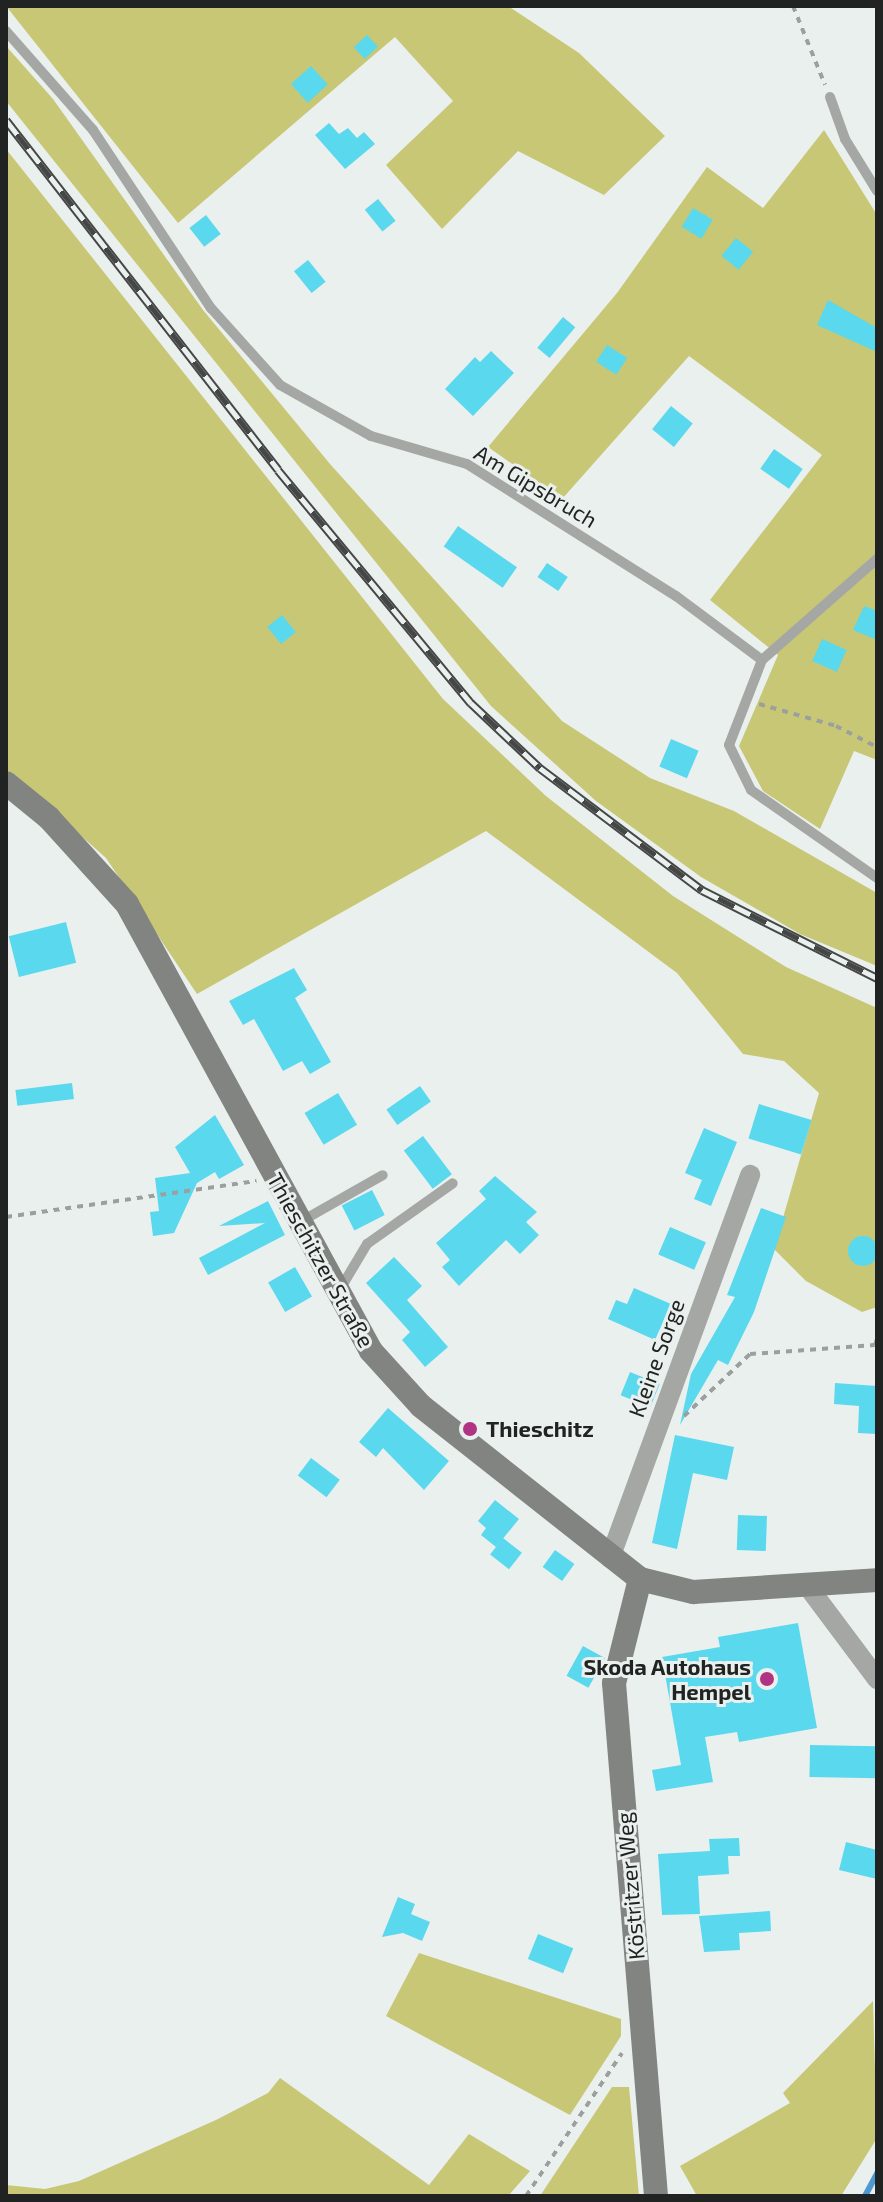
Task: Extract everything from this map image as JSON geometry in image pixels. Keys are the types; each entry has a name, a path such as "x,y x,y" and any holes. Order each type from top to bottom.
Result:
{"main road":[{"name":"Thieschitzer Straße","path":"6,783 49,818 127,904 371,1351 421,1406 640,1579 693,1592 877,1580"},
{"name":"Köstritzer Weg","path":"640,1579 614,1683 642,2020 662,2192"}],"street":[{"name":"Kleine Sorge","path":"610,1558 750,1175"},
{"path":"806,1584 877,1679"}],"lane":[{"name":"Am Gipsbruch","path":"6,31 93,130 211,308 280,385 371,436 467,464 676,596 762,660"},
{"path":"830,97 845,139 877,191"},
{"path":"877,559 762,660 729,745 751,790 877,878"},
{"path":"299,1223 383,1175"},
{"path":"338,1293 367,1244 453,1183"}],"path":[{"path":"793,6 830,97"},
{"path":"745,702 784,707 877,747"},
{"path":"6,1217 274,1178"},
{"path":"681,1420 750,1354 875,1345 877,1339"},
{"path":"526,2196 642,2020"}],"shaded area":[{"path":"6,6 508,6 579,53 665,136 604,195 518,151 442,229 386,165 453,101 395,37 178,223"},
{"path":"6,46 53,99 203,310 330,464 562,721 650,778 734,811 877,893 877,966 800,934 701,877 596,801 491,706 6,101"},
{"path":"824,130 877,215 877,760 854,751 820,829 763,791 739,746 778,655 710,600 822,455 689,356 562,499 488,447 617,293 707,167 763,208"},
{"path":"6,149 443,699 546,796 673,896 786,967 877,1008 877,1307 862,1312 806,1281 774,1249 819,1093 784,1061 743,1054 677,973 486,831 197,994 106,858 6,769"},
{"path":"419,1953 621,2019 621,2036 570,2115 386,2016"},
{"path":"873,2001 877,2138 841,2196 697,2196 680,2166 790,2103 783,2093"},
{"path":"280,2078 429,2185 469,2134 530,2171 508,2196 6,2196 6,2185 45,2189 79,2181 216,2120 268,2093"},
{"path":"612,2087 629,2087 639,2196 540,2196"}],"building":[{"path":"367,35 378,47 365,59 354,47"},
{"path":"311,66 328,85 308,103 291,84"},
{"path":"329,123 339,134 348,128 357,138 364,132 375,144 345,169 315,135"},
{"path":"378,199 396,221 382,231 365,210"},
{"path":"693,208 713,220 701,239 682,227"},
{"path":"206,215 221,234 204,247 189,228"},
{"path":"736,238 753,252 739,270 722,256"},
{"path":"308,260 326,282 312,293 294,271"},
{"path":"828,300 877,328 877,352 817,325"},
{"path":"563,317 575,327 550,358 537,348"},
{"path":"607,345 627,358 616,375 596,362"},
{"path":"491,351 514,373 473,416 445,389 475,357 480,362"},
{"path":"671,406 693,424 674,447 652,429"},
{"path":"774,449 803,469 789,489 760,469"},
{"path":"458,526 517,567 503,588 444,546"},
{"path":"547,563 568,577 558,591 537,577"},
{"path":"864,606 877,611 877,640 853,630"},
{"path":"282,615 296,632 281,644 267,627"},
{"path":"822,639 847,650 837,672 812,661"},
{"path":"671,739 699,751 687,778 659,767"},
{"path":"66,922 76,963 19,977 9,936"},
{"path":"294,968 307,990 295,998 331,1062 310,1074 302,1061 283,1071 254,1019 243,1025 229,1001"},
{"path":"72,1083 74,1099 17,1106 15,1090"},
{"path":"420,1086 431,1102 397,1125 386,1110"},
{"path":"338,1093 357,1125 324,1145 305,1113"},
{"path":"759,1104 812,1120 801,1155 748,1138"},
{"path":"215,1115 244,1165 219,1179 215,1172 197,1183 174,1233 153,1236 150,1212 159,1211 155,1178 190,1173 175,1147"},
{"path":"704,1128 737,1142 711,1206 694,1199 702,1180 685,1173"},
{"path":"423,1136 452,1174 433,1189 404,1150"},
{"path":"495,1176 537,1212 526,1222 539,1235 520,1254 506,1240 459,1286 442,1267 450,1260 436,1243 486,1199 479,1191"},
{"path":"372,1190 385,1215 354,1230 342,1205"},
{"path":"268,1201 285,1235 208,1275 199,1258 265,1223 219,1226"},
{"path":"761,1208 786,1217 754,1312 728,1365 718,1360 680,1425 691,1374 735,1297 727,1295"},
{"path":"670,1227 706,1242 694,1270 658,1255"},
{"path":"863,1236 869,1237 877,1245 877,1257 869,1265 863,1266 857,1265 849,1257 848,1251 849,1245 857,1237"},
{"path":"394,1257 422,1286 407,1300 448,1347 425,1367 402,1340 410,1332 366,1283"},
{"path":"295,1267 312,1296 285,1312 268,1282"},
{"path":"634,1288 671,1304 655,1340 608,1319 616,1300 627,1304"},
{"path":"630,1372 660,1384 650,1407 621,1395"},
{"path":"835,1383 877,1386 877,1434 858,1433 859,1406 834,1404"},
{"path":"388,1408 449,1461 424,1490 383,1448 376,1457 359,1442"},
{"path":"675,1435 734,1447 727,1480 693,1473 677,1549 652,1543"},
{"path":"311,1458 340,1480 327,1497 298,1476"},
{"path":"495,1500 519,1519 496,1547 481,1535 486,1528 478,1521"},
{"path":"738,1515 767,1516 766,1551 737,1550"},
{"path":"503,1538 522,1553 509,1569 490,1555"},
{"path":"555,1550 574,1564 562,1581 543,1567"},
{"name":"Skoda Autohaus Hempel","path":"798,1623 817,1728 739,1742 737,1732 705,1737 713,1782 656,1791 652,1770 681,1765 662,1657 720,1647 718,1637"},
{"path":"583,1646 605,1658 588,1688 567,1676"},
{"path":"810,1745 877,1746 876,1778 809,1777"},
{"path":"739,1838 740,1856 728,1856 729,1874 698,1876 700,1914 662,1915 658,1854 710,1851 709,1839"},
{"path":"846,1842 877,1850 877,1879 839,1870"},
{"path":"398,1897 415,1904 411,1914 430,1922 422,1941 403,1933 382,1937"},
{"path":"770,1911 771,1931 739,1933 740,1950 704,1952 699,1916"},
{"path":"538,1934 573,1948 563,1973 528,1959"}],"waterway":[{"path":"865,2196 877,2173"}],"railway":[{"path":"6,120 278,470 471,703 540,768 702,890 877,978"}],"place":[{"name":"Thieschitz","path":"470,1429"},
{"name":"Skoda Autohaus Hempel","path":"767,1679"}]}
